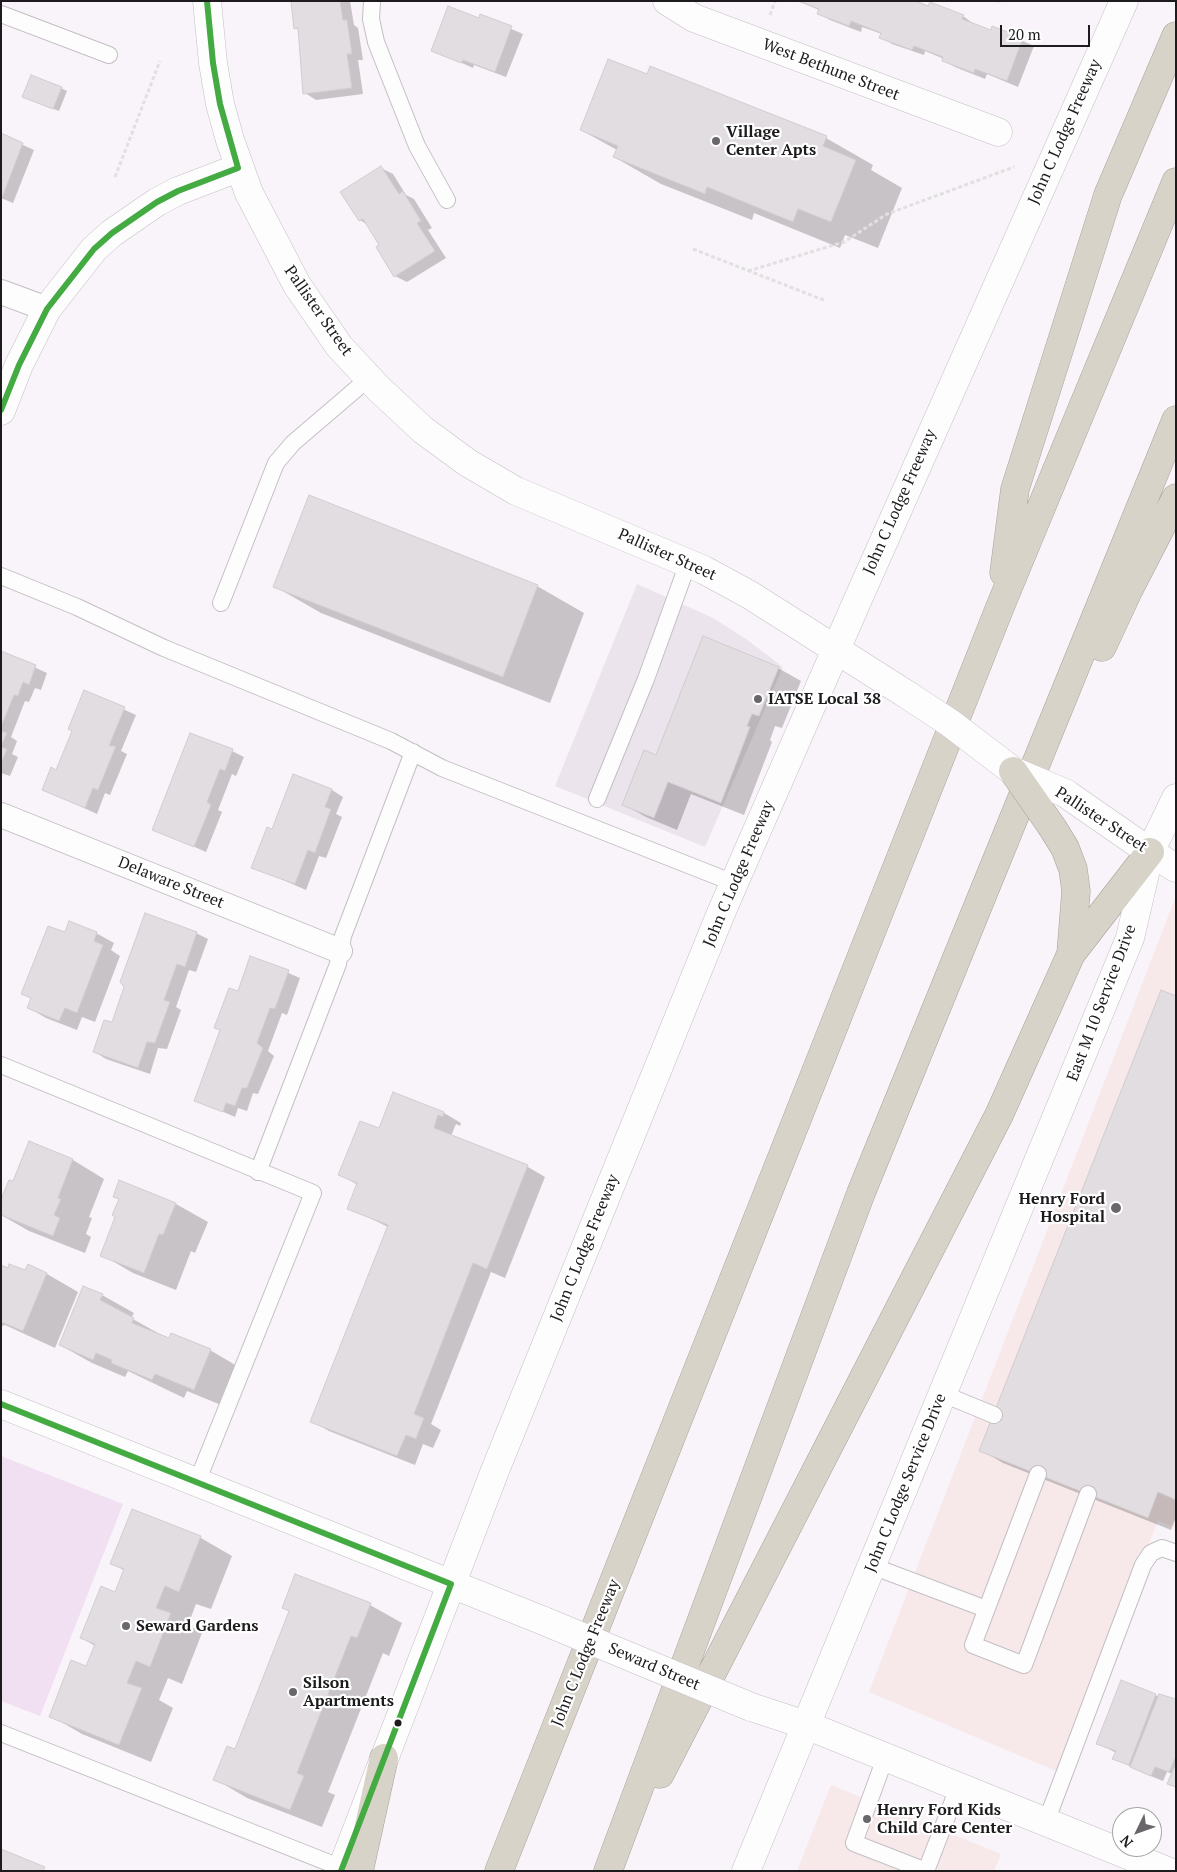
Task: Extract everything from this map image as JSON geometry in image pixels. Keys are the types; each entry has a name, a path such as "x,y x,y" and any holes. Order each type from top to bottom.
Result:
{"highway":[{"path":"1000,607 1015,489 1108,195 1176,36"},
{"name":"John C Lodge Freeway","path":"499,1871 1000,607 1176,182"},
{"path":"608,1871 858,1202 1176,420"},
{"path":"913,1065 1129,589 1176,498"},
{"path":"1013,771 1065,848 1073,868 1076,891 1071,954"},
{"path":"614,1871 657,1780 998,1115 1071,954 1150,852"},
{"path":"347,1870 384,1758"}],"street":[{"name":"Pallister Street","path":"207,1 213,63 220,104 238,168 248,193 297,285 339,346 423,430 468,463 516,492 688,563 750,596 950,723 1013,771 1065,793 1176,868"},
{"name":"West Bethune Street","path":"667,1 694,18 998,132"},
{"name":"John C Lodge Freeway","path":"384,1758 451,1584 734,883 1124,1"},
{"path":"1,411 19,365 47,310 78,268 112,233 178,190 238,168"},
{"path":"1,292 47,310"},
{"name":"East M 10 Service Drive","path":"1066,1096 1130,938 1150,852 1176,798"},
{"name":"Delaware Street","path":"1,815 340,951"},
{"name":"John C Lodge Service Drive","path":"746,1871 1066,1096"},
{"name":"Seward Street","path":"1,1404 544,1621 751,1707 806,1725 958,1788 1168,1871"}],"lane":[{"path":"372,1 373,26 384,65 417,146 447,200"},
{"path":"1,14 109,55"},
{"path":"221,603 276,463 293,443 369,378"},
{"path":"597,799 646,680 688,563"},
{"path":"1,576 77,607 164,648 391,741 442,768 734,883"},
{"path":"258,1172 338,964 343,936 413,752"},
{"path":"1,1065 312,1193 197,1482"},
{"path":"943,1394 994,1415"},
{"path":"1038,1474 973,1645 1024,1665 1088,1494"},
{"path":"1046,1822 1143,1565 1151,1553 1162,1548 1176,1553"},
{"path":"872,1566 986,1609"},
{"path":"1,1733 347,1870"},
{"path":"885,1758 854,1843 926,1870 958,1788"}],"path":[{"path":"767,22 775,1"},
{"path":"997,1 1002,1"},
{"path":"115,177 160,61"},
{"path":"748,271 844,242 887,214 1014,167"},
{"path":"693,249 826,301"}],"shaded area":[{"path":"637,584 713,618 746,639 783,667 705,847 555,786"},
{"name":"Henry Ford Hospital","path":"1176,896 1176,1528 1158,1521 1056,1771 869,1692"},
{"path":"1,1456 123,1504 40,1716 1,1701"},
{"name":"Henry Ford Kids Child Care Center","path":"831,1785 1001,1854 994,1871 797,1871"}],"building":[{"path":"291,1 340,1 343,20 347,20 352,54 347,54 352,88 303,94 298,28 294,29"},
{"path":"798,1 916,1 928,6 930,2 964,15 962,19 991,30 992,26 1023,38 1007,81 975,69 974,73 942,61 943,57 914,46 912,50 879,38 881,33 851,21 849,26 817,14 819,9"},
{"path":"448,6 479,18 480,14 512,26 495,72 463,60 461,63 431,51"},
{"name":"Village Center Apts","path":"608,59 647,74 650,66 827,136 823,146 856,160 831,222 798,209 793,222 707,187 705,194 613,157 618,146 580,130"},
{"path":"31,75 62,87 53,109 22,97"},
{"path":"1,133 23,143 2,198 1,198"},
{"path":"381,166 399,194 403,191 421,221 417,223 435,251 394,277 376,247 379,245 363,219 359,221 340,192"},
{"path":"309,495 538,585 503,677 273,587"},
{"path":"703,636 779,667 759,716 752,714 747,726 750,727 721,803 668,782 654,818 622,805 644,750 656,755"},
{"path":"1,651 36,665 29,685 23,682 18,696 14,695 1,727"},
{"path":"84,690 125,707 109,746 116,746 98,790 93,788 85,808 42,790 51,767 56,770 72,731 68,729"},
{"path":"1,731 7,733 1,746"},
{"path":"190,733 233,749 225,771 220,769 207,802 211,805 194,847 152,830"},
{"path":"1,747 7,749 1,764"},
{"path":"293,774 332,789 325,807 331,809 315,853 308,850 295,884 251,868 267,827 272,829"},
{"path":"145,913 197,932 185,967 177,964 164,1000 170,1002 155,1043 147,1042 138,1068 93,1052 104,1020 112,1022 124,987 120,982"},
{"path":"69,921 97,932 94,941 103,945 77,1013 65,1008 59,1021 27,1008 31,998 21,994 48,926 65,932"},
{"path":"250,956 289,970 275,1009 270,1008 257,1043 263,1048 247,1088 242,1088 235,1106 226,1103 223,1112 194,1101 220,1030 214,1028 229,988 238,991"},
{"path":"1161,990 1176,996 1176,1500 1158,1492 1148,1518 979,1451"},
{"path":"393,1092 444,1112 443,1117 438,1115 434,1128 528,1165 487,1269 473,1263 414,1414 424,1418 416,1439 406,1435 397,1456 310,1422 388,1225 347,1209 357,1183 338,1175 360,1121 379,1128"},
{"path":"29,1141 73,1159 58,1198 61,1199 54,1215 60,1218 53,1236 1,1215 1,1199 9,1180 13,1181"},
{"path":"119,1180 176,1203 163,1235 159,1234 144,1273 100,1256 115,1217 112,1215 119,1199 113,1197"},
{"path":"9,1264 25,1270 28,1264 47,1273 23,1331 1,1322 1,1265 8,1268"},
{"path":"83,1286 103,1294 100,1300 134,1318 132,1323 169,1338 171,1333 211,1349 194,1390 155,1374 152,1380 111,1363 112,1360 96,1353 93,1360 59,1345"},
{"name":"Seward Gardens","path":"132,1509 201,1536 179,1592 165,1586 156,1608 171,1613 150,1667 136,1661 127,1683 142,1688 119,1745 49,1717 71,1660 86,1666 95,1644 80,1638 101,1586 115,1592 124,1569 110,1564"},
{"name":"Silson Apartments","path":"295,1574 371,1603 357,1638 351,1636 297,1773 304,1776 290,1810 213,1780 227,1746 235,1749 289,1611 282,1608"},
{"path":"1121,1680 1156,1694 1129,1765 1112,1759 1116,1751 1096,1744"},
{"path":"1159,1694 1176,1699 1176,1756 1169,1772 1155,1767 1151,1776 1130,1767"},
{"path":"1176,1763 1176,1787 1167,1784"},
{"path":"1,1849 45,1867 43,1871 1,1871"}],"transit line":[{"path":"1,410 19,365 47,309 94,249 112,233 157,202 178,191 238,168 220,104 213,63 207,1"},
{"path":"1,1404 451,1584 341,1871"}],"place":[{"name":"Village Center Apts","path":"716,141"},
{"name":"IATSE Local 38","path":"758,699"},
{"name":"Henry Ford Hospital","path":"1116,1208"},
{"name":"Seward Gardens","path":"126,1626"},
{"name":"Silson Apartments","path":"293,1692"},
{"name":"Henry Ford Kids Child Care Center","path":"867,1819"}]}
